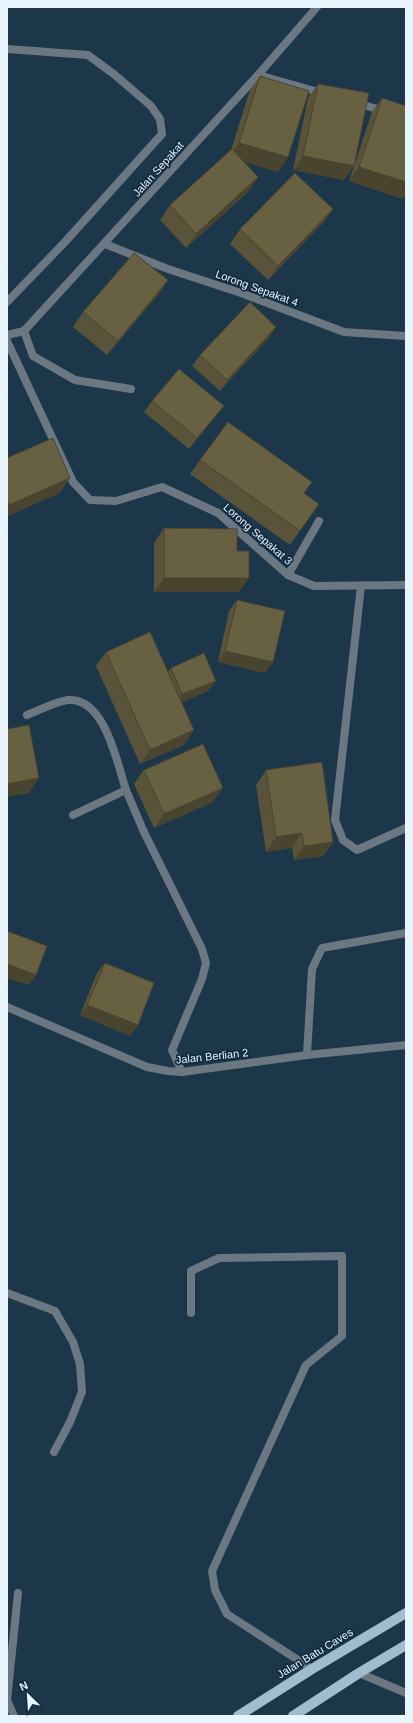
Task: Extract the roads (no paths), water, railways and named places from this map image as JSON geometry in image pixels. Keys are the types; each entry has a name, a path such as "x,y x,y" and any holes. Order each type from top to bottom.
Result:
{"main road":[{"name":"Jalan Batu Caves","path":"238,1716 312,1669 406,1613"},
{"path":"293,1716 359,1673 406,1645"}],"street":[{"name":"Jalan Sepakat","path":"24,331 258,75 317,7"},
{"path":"7,49 88,55 152,106 160,119 162,134 64,243 7,302"},
{"path":"258,75 332,96"},
{"path":"347,100 391,113"},
{"name":"Lorong Sepakat 4","path":"105,244 168,269 241,293 344,332 406,336"},
{"path":"7,335 24,331 33,356 76,380 131,389"},
{"name":"Lorong Sepakat 3","path":"7,341 73,482 90,500 116,501 162,487 218,513 288,575 314,586 406,585"},
{"path":"288,575 319,520"},
{"path":"361,586 335,820 343,840 356,850 406,828"},
{"path":"27,715 68,700 79,701 90,707 98,716 107,732 126,790 143,830 202,949 206,963 202,979 172,1050 182,1072"},
{"path":"73,815 126,790"},
{"path":"307,1055 312,969 322,948 406,933"},
{"name":"Jalan Berlian 2","path":"7,1007 147,1066 168,1071 182,1072 307,1055 406,1045"},
{"path":"191,1313 191,1271 219,1258 342,1256 342,1336 306,1365 212,1571 215,1590 227,1614 312,1669"},
{"path":"7,1293 55,1311 73,1342 80,1364 82,1392 70,1422 54,1452"},
{"path":"14,1716 7,1700 18,1593"},
{"path":"359,1673 406,1693"}]}
